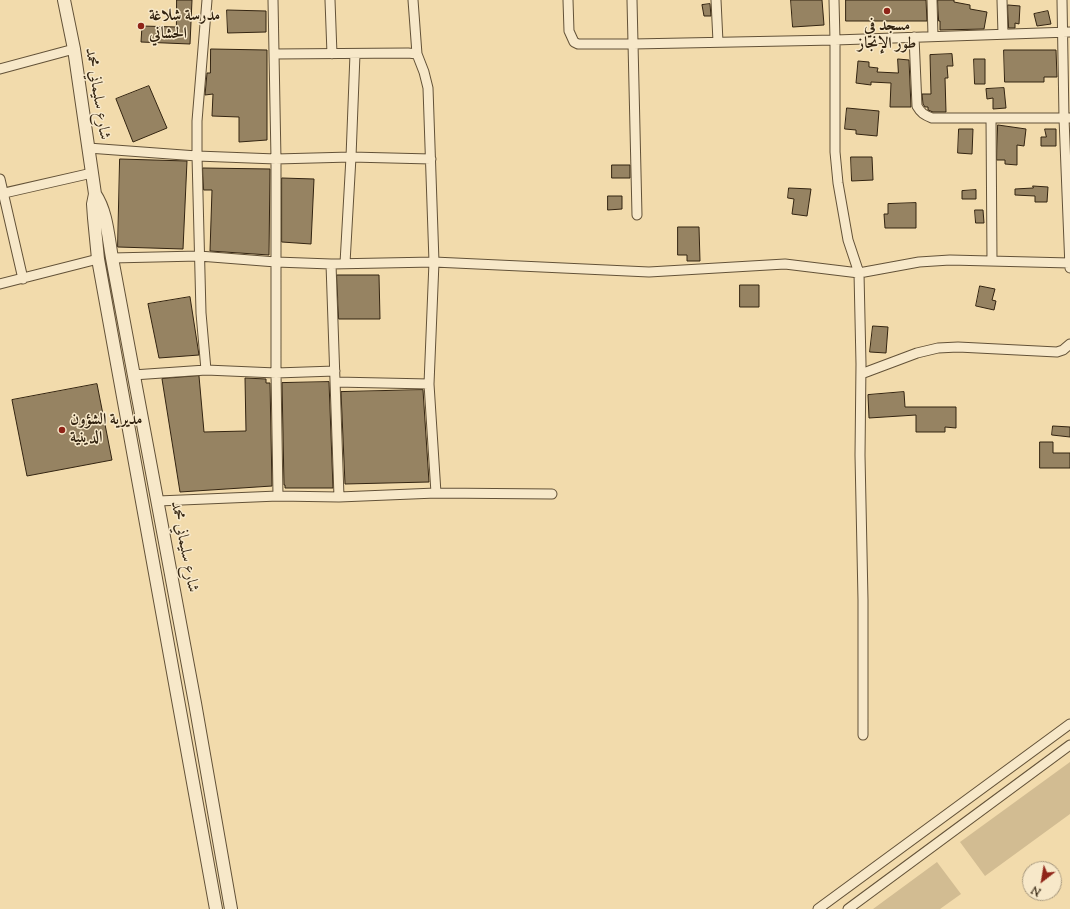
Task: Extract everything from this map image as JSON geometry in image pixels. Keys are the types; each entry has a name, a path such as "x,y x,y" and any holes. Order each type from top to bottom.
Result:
{"street":[{"name":"شارع سليماني محمد","path":"64,0 74,49 92,173 98,259 216,909"},
{"path":"206,370 199,256 197,156 199,98 207,0"},
{"path":"273,0 276,159 276,373 278,496"},
{"path":"330,0 332,54"},
{"path":"412,0 417,54 428,88 434,262 430,384 436,493"},
{"path":"568,0 569,31 574,42 578,44 835,40 1066,32"},
{"path":"632,0 636,215"},
{"path":"716,0 718,42"},
{"path":"834,0 835,152 838,183 848,240 859,273 863,735"},
{"path":"932,0 933,36"},
{"path":"1002,0 1003,34"},
{"path":"112,258 199,256 276,262 331,264 434,262 649,272 785,264 859,273 919,262 950,260 1070,265 1066,32 1062,0"},
{"path":"914,37 917,106 924,116 932,118 1067,118"},
{"path":"0,69 74,49"},
{"path":"274,54 417,54"},
{"path":"345,263 355,54"},
{"path":"991,118 992,261"},
{"path":"88,148 197,156 276,159 351,157 431,159"},
{"path":"2,194 92,173"},
{"path":"0,179 2,194 22,279"},
{"name":"شارع سليماني محمد","path":"94,194 100,202 104,216 158,501 231,909"},
{"path":"0,284 98,259"},
{"path":"331,264 339,497"},
{"path":"861,374 917,353 938,348 958,347 1057,352 1063,350 1070,344"},
{"path":"133,375 206,370 276,373 335,371"},
{"path":"336,382 430,384"},
{"path":"158,501 278,496 339,497 436,493 552,494"},
{"path":"818,909 1070,724"},
{"path":"848,909 1070,745"}],"shaded area":[{"path":"1070,762 1070,814 985,876 960,842"},
{"path":"937,862 961,894 940,909 873,909"}],"building":[{"path":"177,0 192,0 190,44 141,42 142,26 176,27"},
{"path":"791,0 822,0 824,25 793,27"},
{"name":"مسجد في طور الإنجاز","path":"846,0 926,0 927,21 846,21"},
{"path":"938,0 954,0 954,2 970,5 970,9 987,12 984,29 940,30"},
{"path":"710,4 711,16 704,16 702,5"},
{"path":"1008,5 1020,6 1019,24 1015,23 1015,28 1009,28"},
{"path":"227,10 266,11 266,32 228,33"},
{"path":"1048,11 1051,24 1037,26 1034,14"},
{"path":"211,49 267,50 267,140 239,142 239,117 212,116 213,94 205,95 207,73 210,73"},
{"path":"1004,50 1056,50 1057,77 1044,77 1044,82 1005,82"},
{"path":"952,54 953,66 947,66 948,78 945,78 946,112 933,112 928,110 928,107 925,107 923,104 922,94 931,94 930,55"},
{"path":"898,59 909,60 911,107 890,107 891,83 871,82 871,85 856,83 858,61 869,62 869,67 878,68 877,72 898,73"},
{"path":"974,59 985,59 985,84 975,84"},
{"path":"149,86 167,128 133,142 116,99"},
{"path":"1004,88 1006,108 993,109 993,98 987,99 986,89"},
{"path":"847,108 879,111 877,136 856,134 856,130 845,129"},
{"path":"998,125 1026,129 1024,146 1017,145 1017,165 1005,164 1005,160 997,160"},
{"path":"959,129 973,129 972,154 958,153"},
{"path":"1045,129 1056,129 1056,146 1041,146 1041,137 1046,137"},
{"path":"851,157 872,157 873,180 852,181"},
{"path":"120,159 187,161 183,249 118,247"},
{"path":"612,165 630,165 630,178 612,178"},
{"path":"203,168 270,169 269,255 210,251 212,190 204,190"},
{"path":"282,178 314,179 311,244 282,242"},
{"path":"1033,186 1048,187 1047,202 1035,202 1035,196 1015,195 1015,189 1033,188"},
{"path":"789,188 811,189 807,216 792,214 794,199 788,198"},
{"path":"976,190 976,199 962,199 962,191"},
{"path":"608,196 622,196 622,209 608,210"},
{"path":"916,203 916,228 885,228 884,214 888,214 888,204"},
{"path":"975,210 983,210 984,223 976,223"},
{"path":"678,227 699,227 700,261 687,261 687,255 678,255"},
{"path":"337,275 379,275 380,319 339,319"},
{"path":"740,285 759,285 759,307 740,307"},
{"path":"980,286 995,289 992,300 996,301 994,310 976,306"},
{"path":"190,297 199,355 159,358 148,304"},
{"path":"873,326 888,327 886,353 870,352"},
{"path":"199,376 204,432 246,431 245,378 266,379 266,383 270,383 272,486 180,492 162,379"},
{"path":"329,382 333,488 285,488 282,383"},
{"name":"مديرية الشؤون الدينية","path":"97,384 112,460 27,476 12,400"},
{"path":"423,390 429,482 345,484 341,392"},
{"path":"904,392 905,407 956,407 956,428 945,427 945,432 916,432 916,415 869,418 868,395"},
{"path":"1053,426 1070,427 1070,437 1052,435"},
{"path":"1040,442 1053,442 1053,453 1070,453 1070,468 1040,468"}],"place":[{"name":"مسجد في طور الإنجاز","path":"887,11"},
{"name":"مدرسة شلاغة الحشاني","path":"141,26"},
{"name":"مديرية الشؤون الدينية","path":"62,430"}]}
